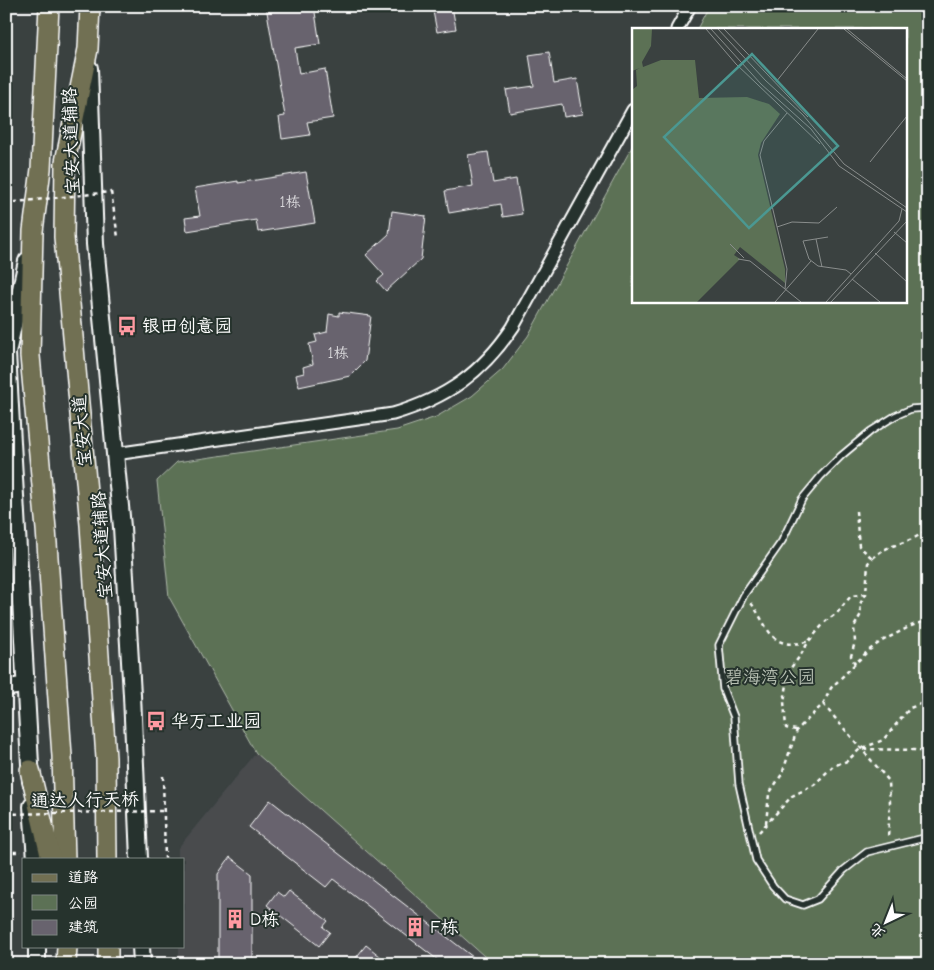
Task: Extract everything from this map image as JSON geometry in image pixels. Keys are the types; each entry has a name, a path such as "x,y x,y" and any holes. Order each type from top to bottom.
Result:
{"main road":[{"path":"29,855 30,770 7,349 33,231 41,170 48,6"},
{"name":"宝安大道","path":"90,6 88,49 66,162 64,237 90,525 106,758 107,858"},
{"name":"宝安大道辅路","path":"88,49 95,244 122,527 139,858"},
{"path":"33,231 30,356 46,529 62,756 65,858"},
{"path":"30,770 51,858"},
{"path":"37,948 37,964"},
{"path":"66,948 66,964"},
{"path":"108,948 108,964"},
{"path":"141,948 142,964"}],"street":[{"path":"678,28 690,6"},
{"path":"115,454 393,414 429,402 462,382 491,357 513,327 632,112"},
{"path":"6,688 26,685"}],"lane":[{"path":"928,408 911,409 895,416 871,431 821,476 802,499 782,541 744,595 719,645 723,689 734,717 739,784 756,860 773,886 786,900 803,905 818,899 844,870 867,852 928,837"}],"path":[{"path":"6,202 111,192 118,237"},
{"path":"856,510 859,546 872,558"},
{"path":"855,664 851,656 855,642 854,627 861,614 860,604 866,594 868,563 890,545 915,538 928,528"},
{"path":"797,730 786,728 784,700 790,669 809,641 826,621 837,613 850,596 866,594"},
{"path":"744,595 756,609 768,632 778,641 794,643 809,641"},
{"path":"766,824 769,794 782,774 797,730 823,704 831,688 880,642 911,626 928,620"},
{"path":"752,841 792,796 814,785 833,766 847,760 860,749 883,740 910,708 923,703 928,706"},
{"path":"823,704 889,782 890,803 887,847"},
{"path":"6,741 14,741"},
{"path":"860,749 914,750 928,753"},
{"path":"163,776 165,858"},
{"path":"6,809 8,852 29,855"},
{"name":"通达人行天桥","path":"6,814 164,811"}],"shaded area":[{"name":"华万工业园","path":"256,753 493,964 179,964 179,948 185,948 185,858 178,858 178,848"},
{"path":"6,795 12,874 12,964 6,964"}],"green space":[{"name":"碧海湾公园","path":"709,6 928,6 928,964 493,964 256,753 169,597 157,481 177,462 397,430 436,417 472,396 503,369 528,336 632,147 632,302 906,302 906,28 698,28"}],"building":[{"path":"266,6 314,6 320,44 295,48 299,74 325,69 333,118 307,122 310,135 282,139 279,117 285,116"},
{"path":"432,6 452,6 456,29 437,32"},
{"path":"549,52 554,83 577,79 583,114 564,117 562,104 510,113 506,90 534,86 529,55"},
{"path":"488,152 493,183 516,179 522,214 503,217 501,204 449,213 445,191 473,186 468,155"},
{"path":"306,172 315,223 258,232 256,220 187,231 185,218 200,216 195,188"},
{"path":"392,211 426,216 421,259 386,291 377,281 384,275 366,255 389,234"},
{"path":"339,312 371,316 365,361 350,376 299,387 296,375 304,373 303,367 313,364 309,344 317,342 315,335 327,332 329,314 339,316"},
{"path":"270,800 482,964 443,964 333,879 326,887 249,827"},
{"name":"D栋","path":"230,857 252,874 252,964 218,964 218,874"},
{"path":"289,891 328,921 323,927 330,932 319,946 267,905 277,892 284,897"},
{"path":"366,945 390,964 351,964"}],"place":[{"name":"银田创意园","path":"127,326"},
{"name":"华万工业园","path":"156,721"},
{"name":"D栋","path":"235,919"},
{"name":"F栋","path":"415,927"}]}
